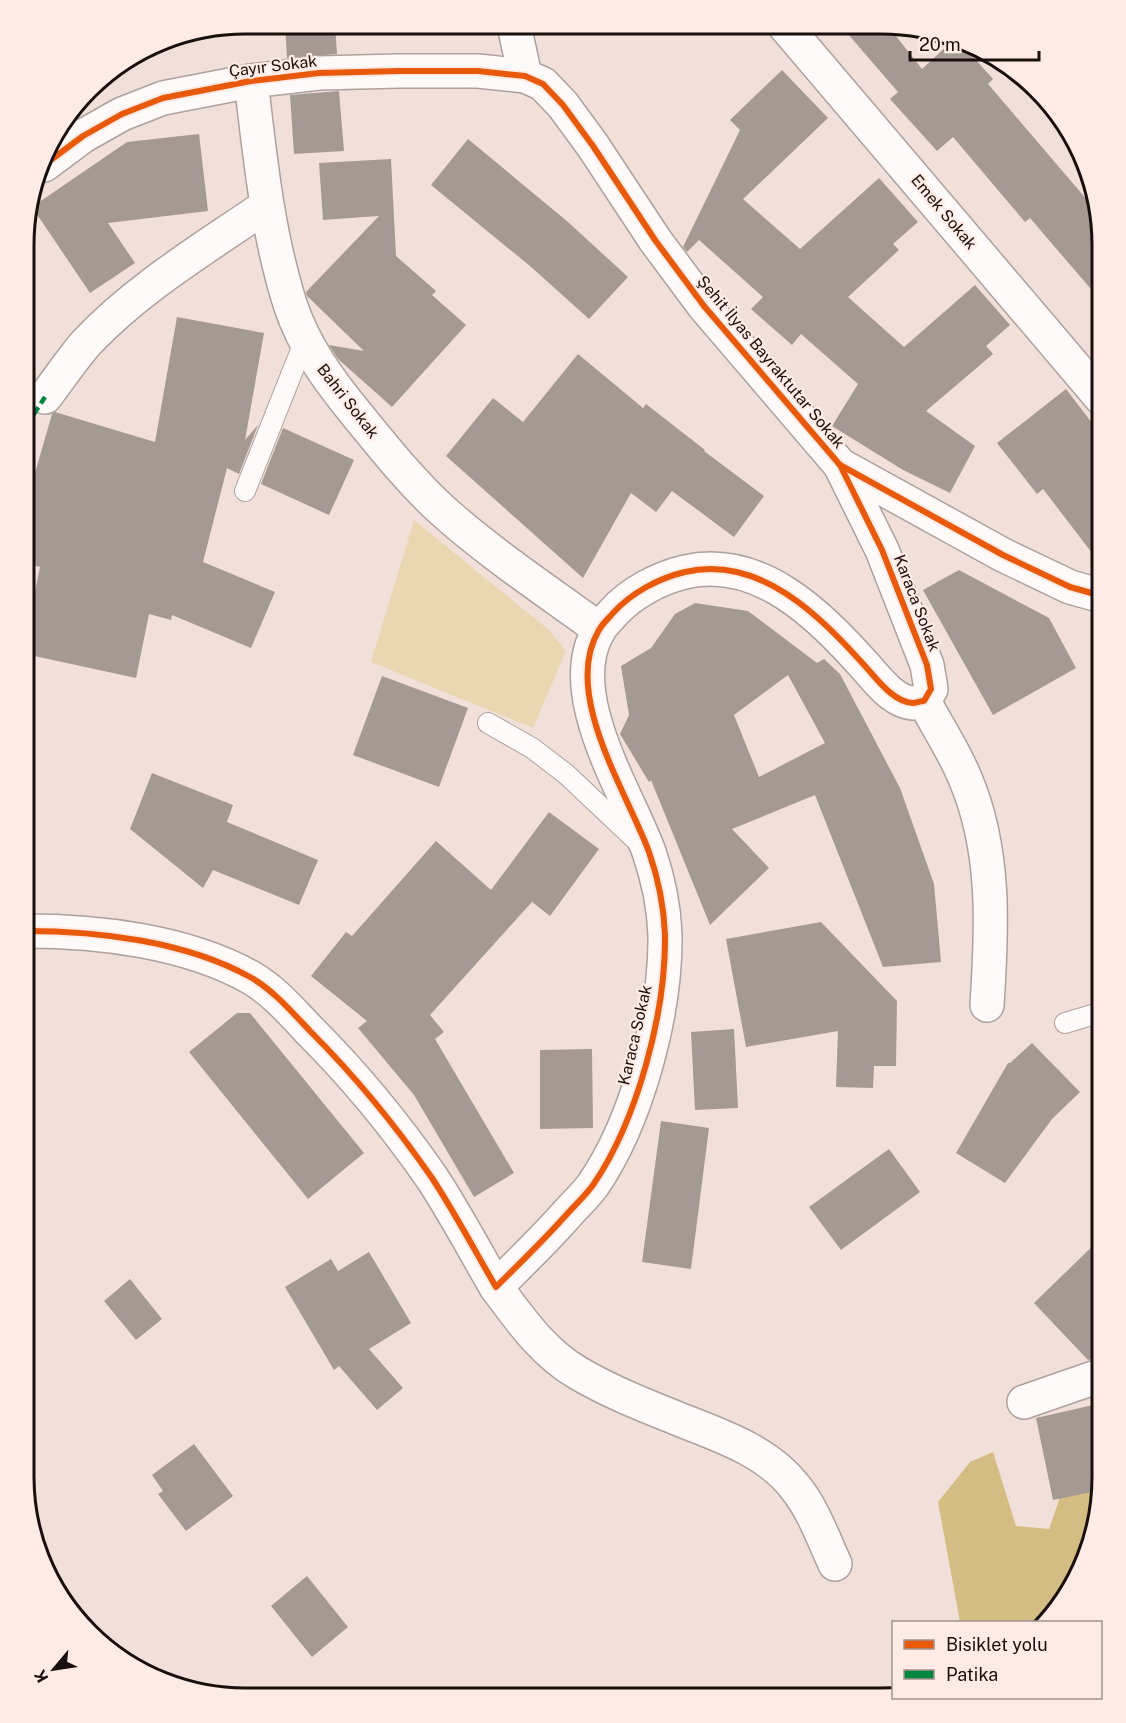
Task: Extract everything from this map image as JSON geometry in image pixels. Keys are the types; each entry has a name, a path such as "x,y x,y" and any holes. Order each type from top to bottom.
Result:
{"street":[{"name":"Emek Sokak","path":"792,34 1092,387"},
{"path":"516,35 525,76"},
{"name":"Çayır Sokak","path":"54,158 83,136 122,114 163,98 251,81 319,73 399,71 478,71 525,76"},
{"name":"Şehit İlyas Bayraktutar Sokak","path":"525,76 543,84 563,105 655,240 704,306 840,465 1003,555 1070,586 1092,593"},
{"name":"Bahri Sokak","path":"251,81 266,206 290,305 319,365 381,444 428,496 472,536 599,629"},
{"path":"45,397 86,343 111,320 148,289 266,206"},
{"name":"Karaca Sokak","path":"496,1287 542,1242 590,1188 607,1163 627,1124 647,1058 660,998 665,935 660,894 649,853 591,711 587,681 590,650 599,629 621,604 643,588 684,572 712,568 740,572 782,590 810,609 842,640 884,687 900,699 913,703 924,701 931,689 927,665 882,550 840,465"},
{"path":"924,701 965,778 982,834 991,892 987,1005"},
{"path":"34,931 105,934 159,944 218,962 251,977 273,993 325,1045 432,1178 496,1287 523,1324 549,1352 576,1372 614,1392 724,1437 766,1460 795,1486 814,1518 835,1564"},
{"path":"1024,1402 1091,1378"}],"lane":[{"path":"245,491 305,339"},
{"path":"488,723 532,748 566,774 649,853"},
{"path":"1065,1023 1091,1015"}],"shaded area":[{"path":"414,520 549,630 566,651 533,728 371,662"},
{"path":"1091,1445 1090,1505 1084,1532 1070,1571 1048,1606 1035,1621 960,1621 938,1502 970,1462 993,1452 1016,1526 1049,1529 1067,1477"}],"building":[{"path":"848,34 895,35 922,69 947,46 971,55 993,79 988,84 1086,198 1092,246 1092,290 1030,218 1025,222 953,137 937,151 890,99 898,92"},
{"path":"286,35 336,35 337,54 287,58"},
{"path":"782,70 828,118 743,199 800,249 879,178 918,222 893,244 899,250 848,297 904,347 975,285 1010,325 986,346 993,354 926,411 975,446 950,493 903,470 832,426 858,384 801,334 792,345 751,309 763,297 699,240 687,252 683,247 740,130 730,120"},
{"path":"339,91 344,151 294,154 290,95"},
{"path":"199,134 208,211 108,223 135,263 90,293 37,214 40,202 127,142"},
{"path":"468,139 568,222 628,277 589,319 530,266 431,185"},
{"path":"391,159 396,256 436,291 432,295 466,325 392,407 338,359 329,345 364,351 307,296 306,292 379,216 323,220 319,163"},
{"path":"177,317 264,333 245,440 258,425 239,474 227,468 203,562 275,592 251,648 172,615 171,620 149,614 136,678 34,656 34,595 40,567 34,565 34,476 52,414 55,412 155,442"},
{"path":"578,354 643,408 646,404 764,496 734,537 672,491 656,512 631,493 583,578 446,456 493,398 523,422"},
{"path":"1066,389 1092,423 1092,553 1043,489 1037,494 997,443"},
{"path":"283,428 354,460 329,515 261,484"},
{"path":"959,570 1049,618 1076,668 993,715 923,590"},
{"path":"695,603 748,611 817,663 824,659 840,674 900,788 934,884 941,962 883,967 815,795 732,829 769,868 710,925 651,780 649,782 620,734 629,715 621,666 651,648 675,614","holes":["788,675 825,743 759,777 734,715"]},
{"path":"382,676 468,708 439,787 353,755"},
{"path":"152,773 233,805 227,822 318,860 299,905 213,870 203,888 130,829"},
{"path":"549,812 599,849 550,916 532,902 430,1015 444,1032 435,1039 514,1173 474,1197 414,1095 358,1028 367,1021 311,976 346,932 352,936 436,841 491,890"},
{"path":"821,922 897,1001 896,1066 874,1066 873,1088 836,1087 838,1031 746,1047 726,939"},
{"path":"237,1013 250,1013 364,1153 308,1199 189,1052"},
{"path":"734,1029 738,1108 695,1110 691,1032"},
{"path":"1032,1043 1080,1092 1052,1119 1005,1183 956,1153 1008,1063"},
{"path":"592,1049 593,1128 540,1129 540,1050"},
{"path":"661,1121 709,1128 691,1269 642,1262"},
{"path":"889,1149 920,1192 841,1250 809,1207"},
{"path":"1091,1247 1091,1359 1088,1360 1034,1303"},
{"path":"369,1252 411,1323 369,1349 403,1388 377,1410 339,1366 334,1370 285,1287 331,1259 338,1271"},
{"path":"130,1279 162,1319 136,1340 104,1301"},
{"path":"1091,1405 1091,1492 1053,1500 1036,1418"},
{"path":"194,1444 233,1496 186,1531 158,1494 163,1491 152,1475"},
{"path":"307,1576 348,1627 312,1657 271,1606"}],"marked path":[{"path":"34,414 45,397"}],"cycle path":[{"path":"54,158 83,136 122,114 163,98 251,81 319,73 399,71 478,71 525,76 543,84 563,105 655,240 704,306 840,465 1003,555 1070,587 1092,593"},
{"path":"34,931 111,936 169,947 225,965 266,988 343,1065 404,1139 457,1218 496,1287 587,1193 609,1159 623,1130 646,1065 660,998 665,935 658,882 649,852 613,772 592,712 588,683 589,655 599,630 628,599 665,578 685,572 712,569 738,572 763,581 808,609 886,689 899,699 913,703 924,701 931,689 927,665 882,550 840,465"}]}
